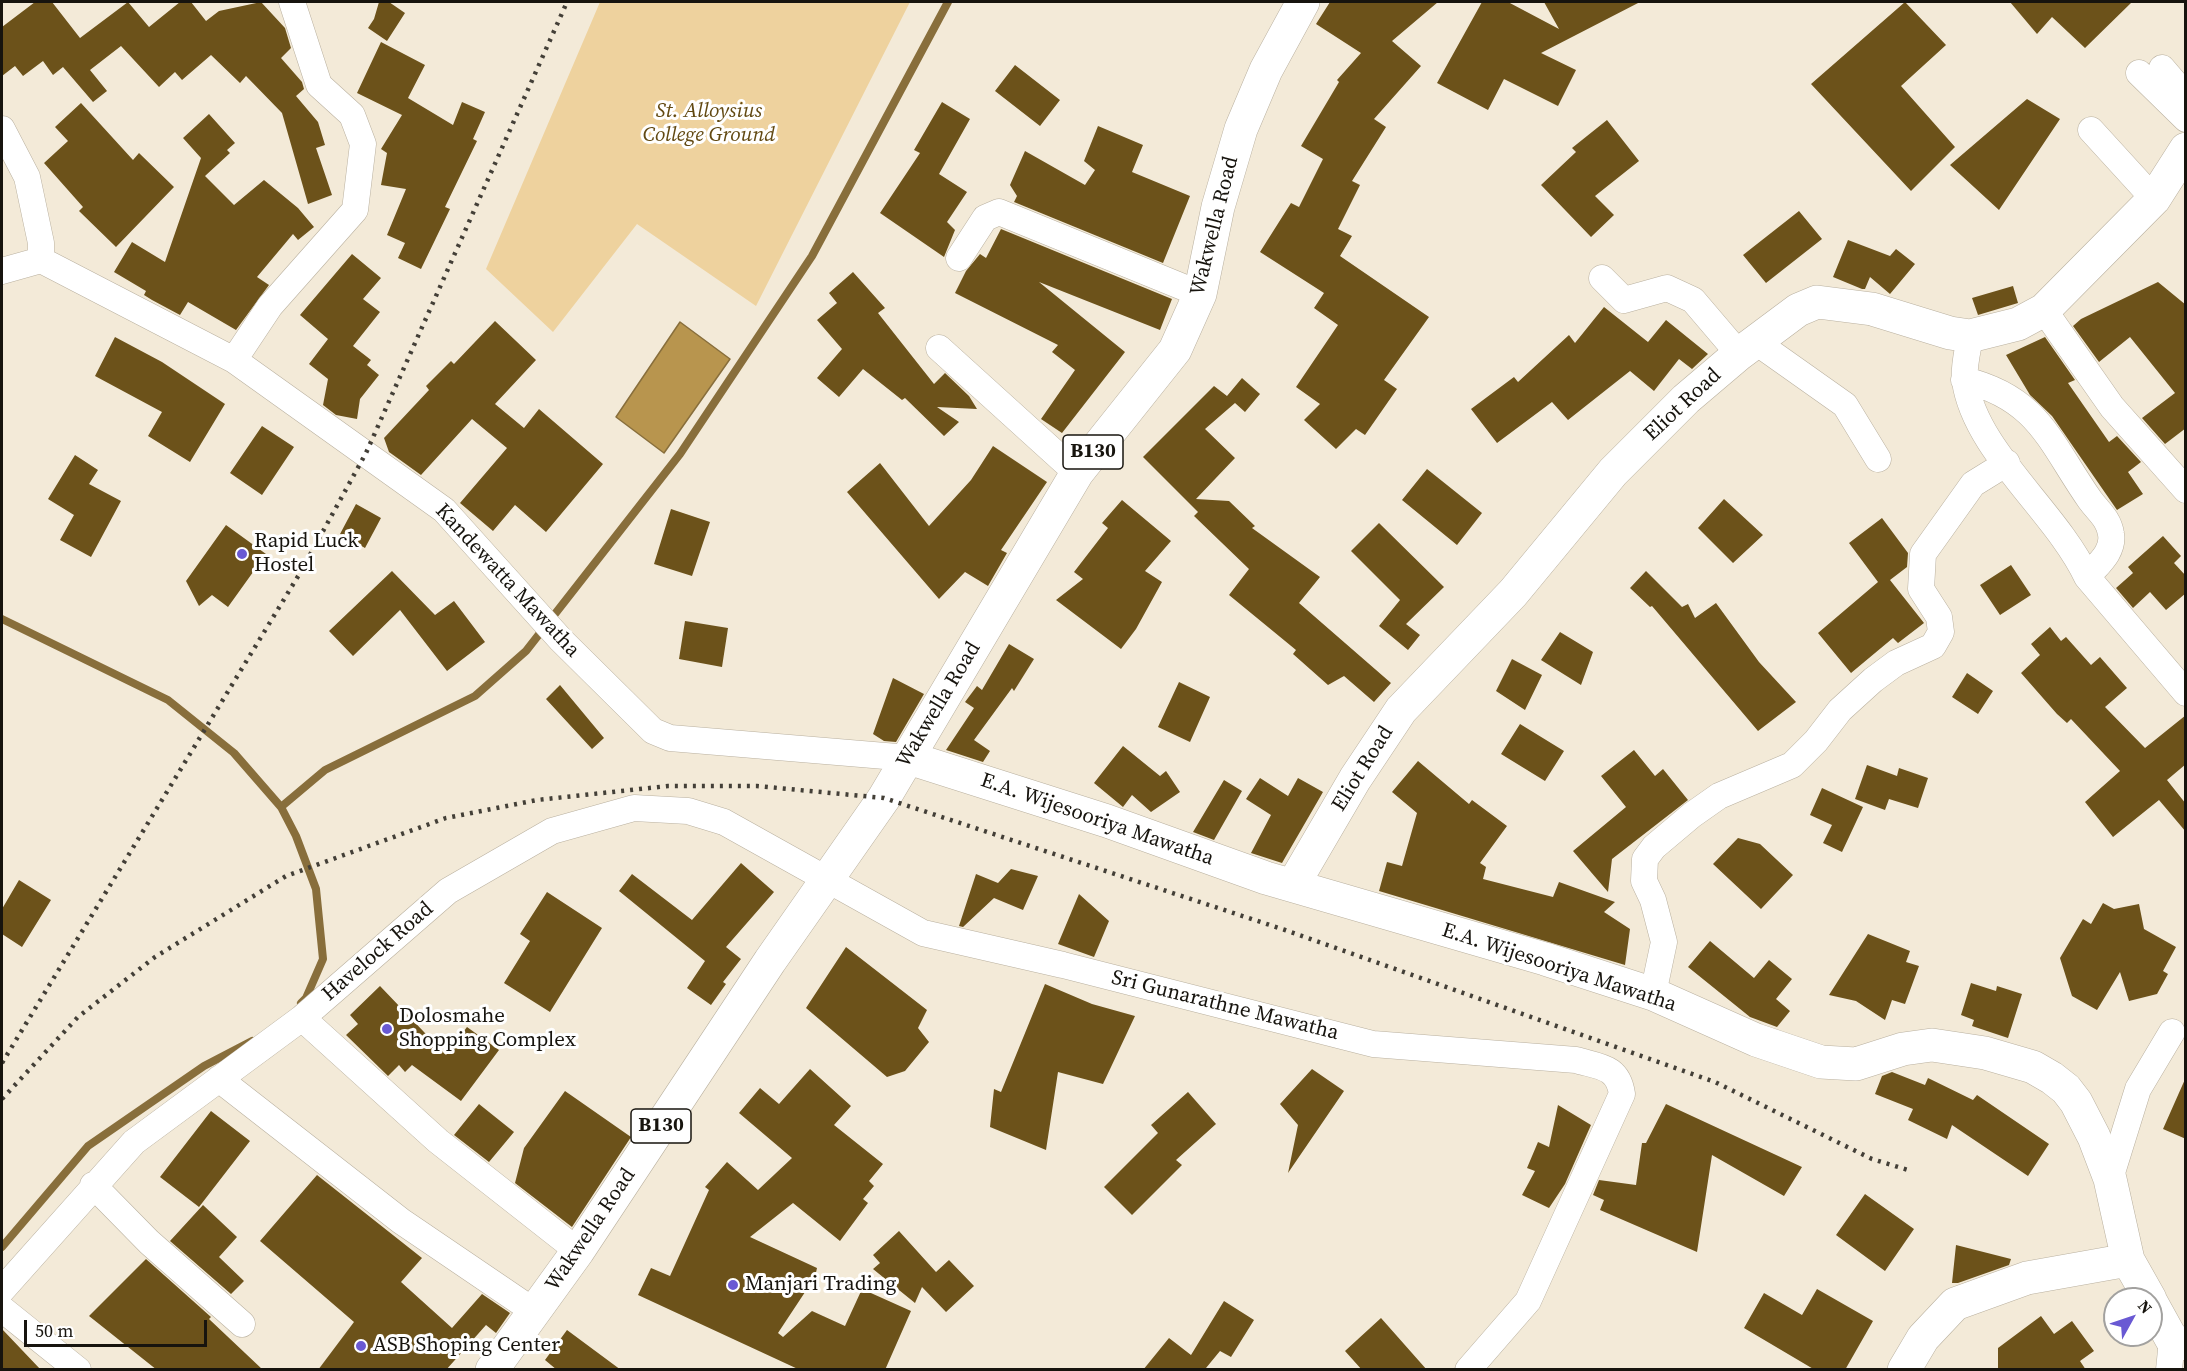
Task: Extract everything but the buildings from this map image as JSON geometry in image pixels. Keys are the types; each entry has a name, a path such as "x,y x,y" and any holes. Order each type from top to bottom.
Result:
{"street":[{"path":"234,360 270,306 355,210 363,144 352,115 319,85 292,2"},
{"name":"Wakwella Road","path":"492,1370 578,1251 764,970 909,758 1077,473 1174,350 1200,294 1218,207 1241,129 1266,70 1303,2"},
{"path":"2186,96 2151,70 2186,119"},
{"path":"2,129 27,177 41,243 40,260 2,271"},
{"path":"2091,129 2154,199"},
{"name":"Eliot Road","path":"1293,885 1355,779 1401,710 1513,593 1613,471 1686,399 1798,310 1817,302 1872,309 1950,333 1970,336 2018,324 2044,310 2154,199 2186,149"},
{"path":"959,258 985,218 999,212 1200,294"},
{"name":"Kandewatta Mawatha","path":"40,260 234,360 444,510 534,607 561,640 653,731 670,738 909,758"},
{"path":"1602,278 1624,300 1667,288 1693,300 1748,348 1845,405 1878,459"},
{"path":"2044,310 2112,408 2186,490"},
{"path":"1970,336 1964,380 1974,418 2077,555 2087,577 2184,690"},
{"path":"939,348 1077,473"},
{"path":"1964,380 1986,385 2017,402 2064,455 2090,500 2107,520 2112,535 2110,549 2087,577"},
{"path":"1653,994 1664,942 1653,900 1644,881 1646,859 1654,848 1692,815 1719,796 1792,765 1816,741 1840,710 1873,680 1896,663 1933,646 1941,632 1939,617 1921,589 1923,554 1973,484 2007,463"},
{"name":"E.A. Wijesooriya Mawatha","path":"909,758 1107,821 1266,878 1545,959 1653,994 1756,1040 1821,1062 1856,1064 1903,1049 1932,1045 1985,1053 2033,1067 2052,1078 2076,1102 2094,1137 2110,1179 2128,1260 2143,1287"},
{"name":"Havelock Road","path":"2,1290 93,1185 134,1142 302,1018 448,891 552,831 634,808 688,811 724,822 827,881"},
{"name":"Sri Gunarathne Mawatha","path":"827,881 923,933 1074,968 1372,1044 1576,1060 1609,1069 1620,1080 1622,1094 1528,1301 1468,1370"},
{"path":"302,1018 438,1141 578,1251"},
{"path":"2110,1179 2138,1089 2172,1032"},
{"path":"219,1079 401,1221 535,1312"},
{"path":"93,1185 149,1242 242,1324"},
{"path":"1905,1370 1923,1338 1955,1304 2027,1278 2128,1260"},
{"path":"2,1309 78,1370"},
{"name":"E.A. Wijesooriya Mawatha","path":"2163,1326 2176,1351"}],"green space":[{"name":"St. Alloysius College Ground","path":"600,2 910,2 756,306 637,224 553,332 486,269"}],"shaded area":[{"path":"680,322 730,359 664,453 616,417"}],"waterway":[{"path":"281,807 325,770 475,696 526,651 680,454 812,256 948,2"},
{"path":"2,619 168,700 234,753 281,807 296,836 316,889 323,959 306,998 301,1003"},
{"path":"2,1247 88,1146 204,1066 252,1041"}],"railway":[{"path":"2,1063 300,573 366,453 567,2"},
{"path":"2,1099 78,1017 155,957 286,876 446,818 537,800 668,786 757,786 884,798 1285,930 1715,1082 1872,1159 1908,1170"}],"place":[{"name":"Rapid Luck Hostel","path":"242,554"},
{"name":"Dolosmahe Shopping Complex","path":"387,1029"},
{"name":"Manjari Trading","path":"733,1285"},
{"name":"ASB Shoping Center","path":"361,1346"}]}
